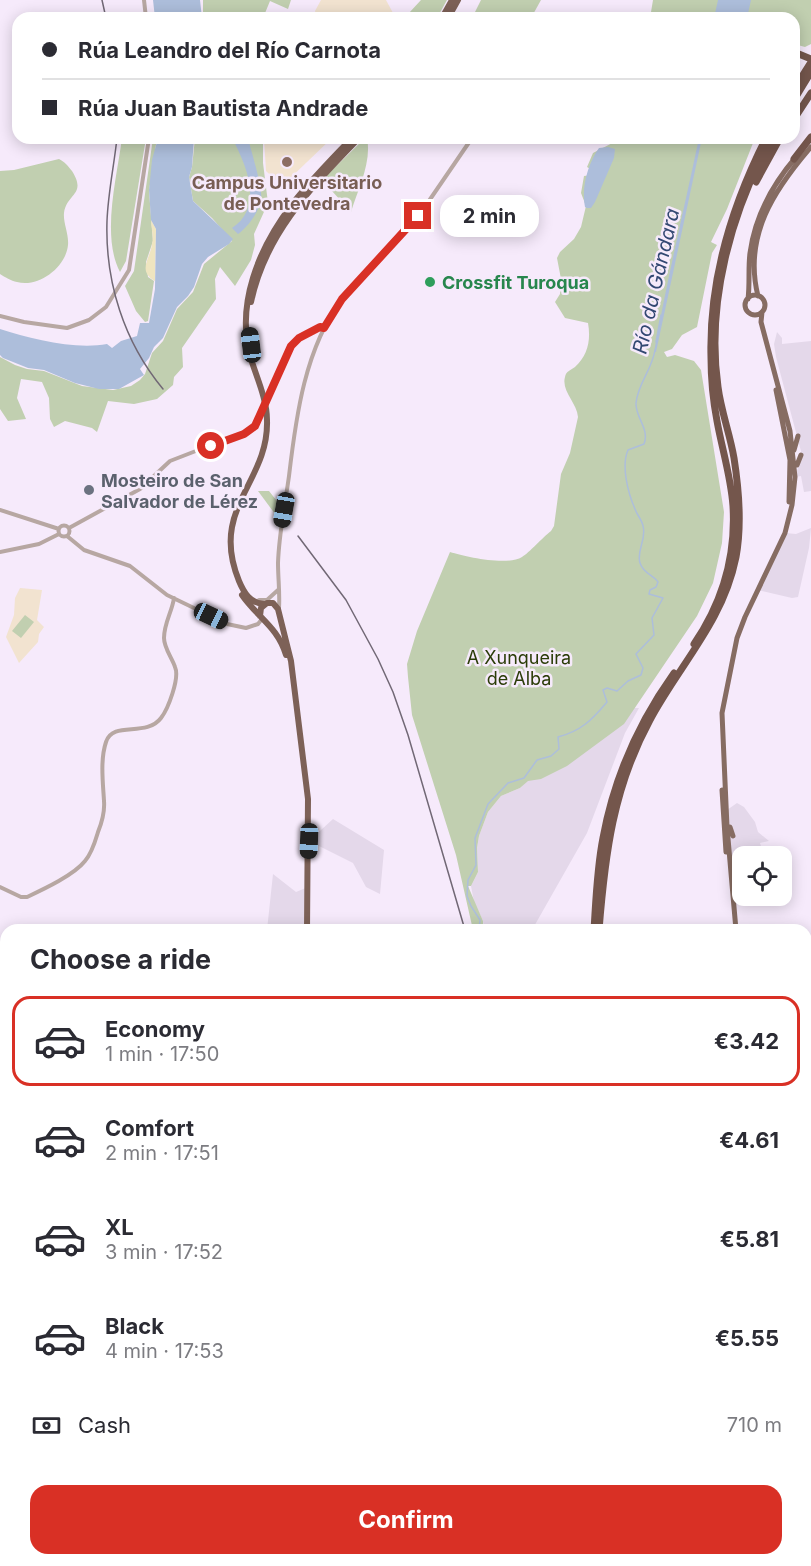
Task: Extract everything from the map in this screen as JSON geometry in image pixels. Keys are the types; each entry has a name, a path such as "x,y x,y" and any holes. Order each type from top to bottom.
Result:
{"highway":[{"path":"800,72 811,58"},
{"path":"800,78 811,58"},
{"path":"800,90 811,72"},
{"path":"800,110 811,93"},
{"path":"794,159 811,139"},
{"path":"292,680 284,650 273,628 243,596 234,579 229,545 237,506 259,460 267,430 267,413 246,331 246,309 254,275 262,254 294,200 346,144"},
{"path":"254,368 249,331 250,309 268,255 289,216 303,197 353,144"},
{"path":"595,924 603,837 624,764 649,712 708,621 722,590 730,563 733,505 712,386 711,348 716,278 733,206 759,144"},
{"path":"731,218 763,144"},
{"path":"599,924 609,834 616,803 629,765 639,740 661,700 703,638 718,611 735,559 738,503 734,457 717,385 719,296 731,237 747,192 769,144"},
{"path":"731,237 758,177 777,144"},
{"path":"229,545 234,568 248,596 257,604 276,605 291,661 308,799 306,924"},
{"path":"263,619 260,610 267,604"},
{"path":"263,619 275,621 279,611"}],"main road":[{"path":"758,296 754,282 754,265 756,245 765,214 786,176 811,147"},
{"path":"733,924 719,721 728,664 737,632 744,612 782,534 787,518 790,488 788,447 767,355 757,319 746,309 750,252 756,226 771,190 794,159"},
{"path":"727,857 729,827 722,727 729,676 741,626 785,533 792,505 795,472 788,424 761,322 765,304 758,296 748,299"},
{"path":"753,315 762,312"},
{"path":"767,355 793,452 793,480 790,488"},
{"path":"793,452 798,436"},
{"path":"793,452 803,454 795,472"},
{"path":"723,802 731,836 734,924"}],"street":[{"path":"0,316 67,328 89,320 106,307 129,270 148,144"},
{"path":"279,611 278,564 292,436 311,363 324,328 342,299 429,203 468,144"},
{"path":"69,528 140,489 167,463 244,434 253,428 292,343 320,327 324,328"},
{"path":"0,510 59,531 84,550 130,566 174,598 236,627 252,627 263,619"},
{"path":"0,552 39,544 59,531 63,525 69,528"},
{"path":"67,536 69,528"},
{"path":"267,604 275,598 279,584"},
{"path":"248,596 260,601 267,600 278,590"},
{"path":"0,887 21,897 27,897 73,872 89,856 104,813 103,770 107,739 119,730 142,730 157,722 163,715 177,680 177,672 164,641 166,618 172,609 174,598"}],"shaded area":[{"path":"321,0 386,0 392,12 315,12"},
{"name":"Campus Universitario de Pontevedra","path":"264,144 326,144 282,186 266,171"},
{"path":"777,332 782,338 782,344 811,341 811,491 804,492 801,476 795,477 802,455 776,357 774,344"},
{"path":"811,528 798,597 792,598 758,590 785,533 796,534"},
{"path":"20,588 42,590 37,620 44,627 39,634 38,642 19,663 6,637 14,615 15,598"},
{"path":"630,708 639,708 625,733 587,833 535,924 483,924 474,902 471,886 478,872 479,836 488,812 501,796 520,788 539,769"},
{"path":"737,803 744,807 755,822 758,832 769,841 760,843 761,846 732,846 732,864 730,861 727,810"},
{"path":"333,819 384,850 380,894 366,887 353,863 309,841"},
{"path":"273,874 296,892 308,887 307,924 268,924"}],"green space":[{"path":"203,0 291,0 288,9 270,1 265,12 203,12"},
{"path":"421,0 447,0 440,12 410,12"},
{"path":"481,0 541,0 534,12 475,12"},
{"path":"653,0 811,0 811,44 805,47 800,46 800,12 651,12"},
{"path":"121,144 145,144 126,261 120,272 114,258 112,241 114,188"},
{"path":"152,144 156,144 149,191 153,241 146,262 148,277 154,281 148,321 145,322 136,311 125,286 134,271"},
{"path":"194,144 263,144 268,203 254,234 255,245 251,260 235,286 220,267 215,279 216,299 182,348 183,367 174,377 173,385 157,399 134,404 108,401 97,432 92,428 65,421 54,427 50,419 49,398 42,382 21,379 17,398 26,419 8,421 0,409 0,357 15,365 44,371 82,386 113,390 131,386 145,374 152,353 163,341 177,309 193,292 204,264 232,241 193,201 189,177"},
{"path":"359,144 368,144 366,166 351,212 322,180"},
{"name":"A Xunqueira de Alba","path":"610,144 753,144 727,209 711,242 717,245 712,253 697,327 682,335 672,349 664,352 667,357 675,355 694,361 701,370 724,512 722,543 713,583 697,616 624,724 567,766 541,779 528,781 520,788 501,796 488,812 477,848 478,872 471,886 468,886 483,924 472,924 456,855 412,715 407,664 417,631 450,552 486,560 515,560 528,552 554,526 561,474 570,453 578,417 564,382 568,372 583,357 588,347 589,335 588,323 565,318 555,302 560,294 561,279 557,258 574,239 581,227 586,206 581,193 584,176 592,175 592,170 587,167 593,153"},
{"path":"59,159 72,171 78,185 64,213 68,241 66,253 57,268 42,279 25,283 13,281 0,274 0,171 14,170"},
{"path":"258,491 269,491 280,505 278,518"},
{"path":"25,615 34,622 21,638 12,631"}],"sand":[{"path":"151,220 156,229 155,281 146,269 153,241"}],"water":[{"path":"153,0 200,0 201,12 154,12"},
{"path":"718,0 751,0 748,12 715,12"},
{"path":"156,144 194,144 189,177 193,201 233,239 202,264 194,287 177,307 163,338 154,347 140,369 144,375 119,389 99,389 75,383 44,370 28,368 3,358 0,355 0,329 67,345 107,344 112,348 121,341 137,336 140,323 149,323 155,289 156,229 151,220 149,190"},
{"path":"235,144 250,144 259,178 261,199 255,214 238,234 232,228 242,219 248,209 250,198 250,186 243,161"},
{"path":"698,144 701,144 656,352 654,352"},
{"path":"599,148 615,149 614,158 595,202 591,208 587,208 584,192 589,168"}],"waterway":[{"name":"Río da Gándara","path":"656,342 661,315"},
{"name":"Río da Gándara","path":"480,924 480,920 467,896 468,880 476,865 475,838 488,804 508,783 524,778 537,760 551,756 559,749 558,737 586,724 607,702 603,690 607,688 617,691 628,681 641,675 643,668 636,654 654,635 652,618 663,598 649,594 658,582 643,569 640,563 639,554 644,531 630,495 625,464 628,450 644,444 645,433 636,403 639,389 655,350"}],"railway":[{"path":"102,0 105,12"},
{"path":"116,144 107,221 109,266 128,331 149,371 163,389"},
{"path":"298,536 346,600 393,692 408,735 463,924"}],"place":[{"name":"Campus Universitario de Pontevedra","path":"287,162"},
{"name":"Crossfit Turoqua","path":"430,282"},
{"name":"Mosteiro de San Salvador de Lérez","path":"89,490"}],"route":[{"path":"211,446 244,434 255,426 292,343 320,327 324,328 342,299 418,216"}]}
